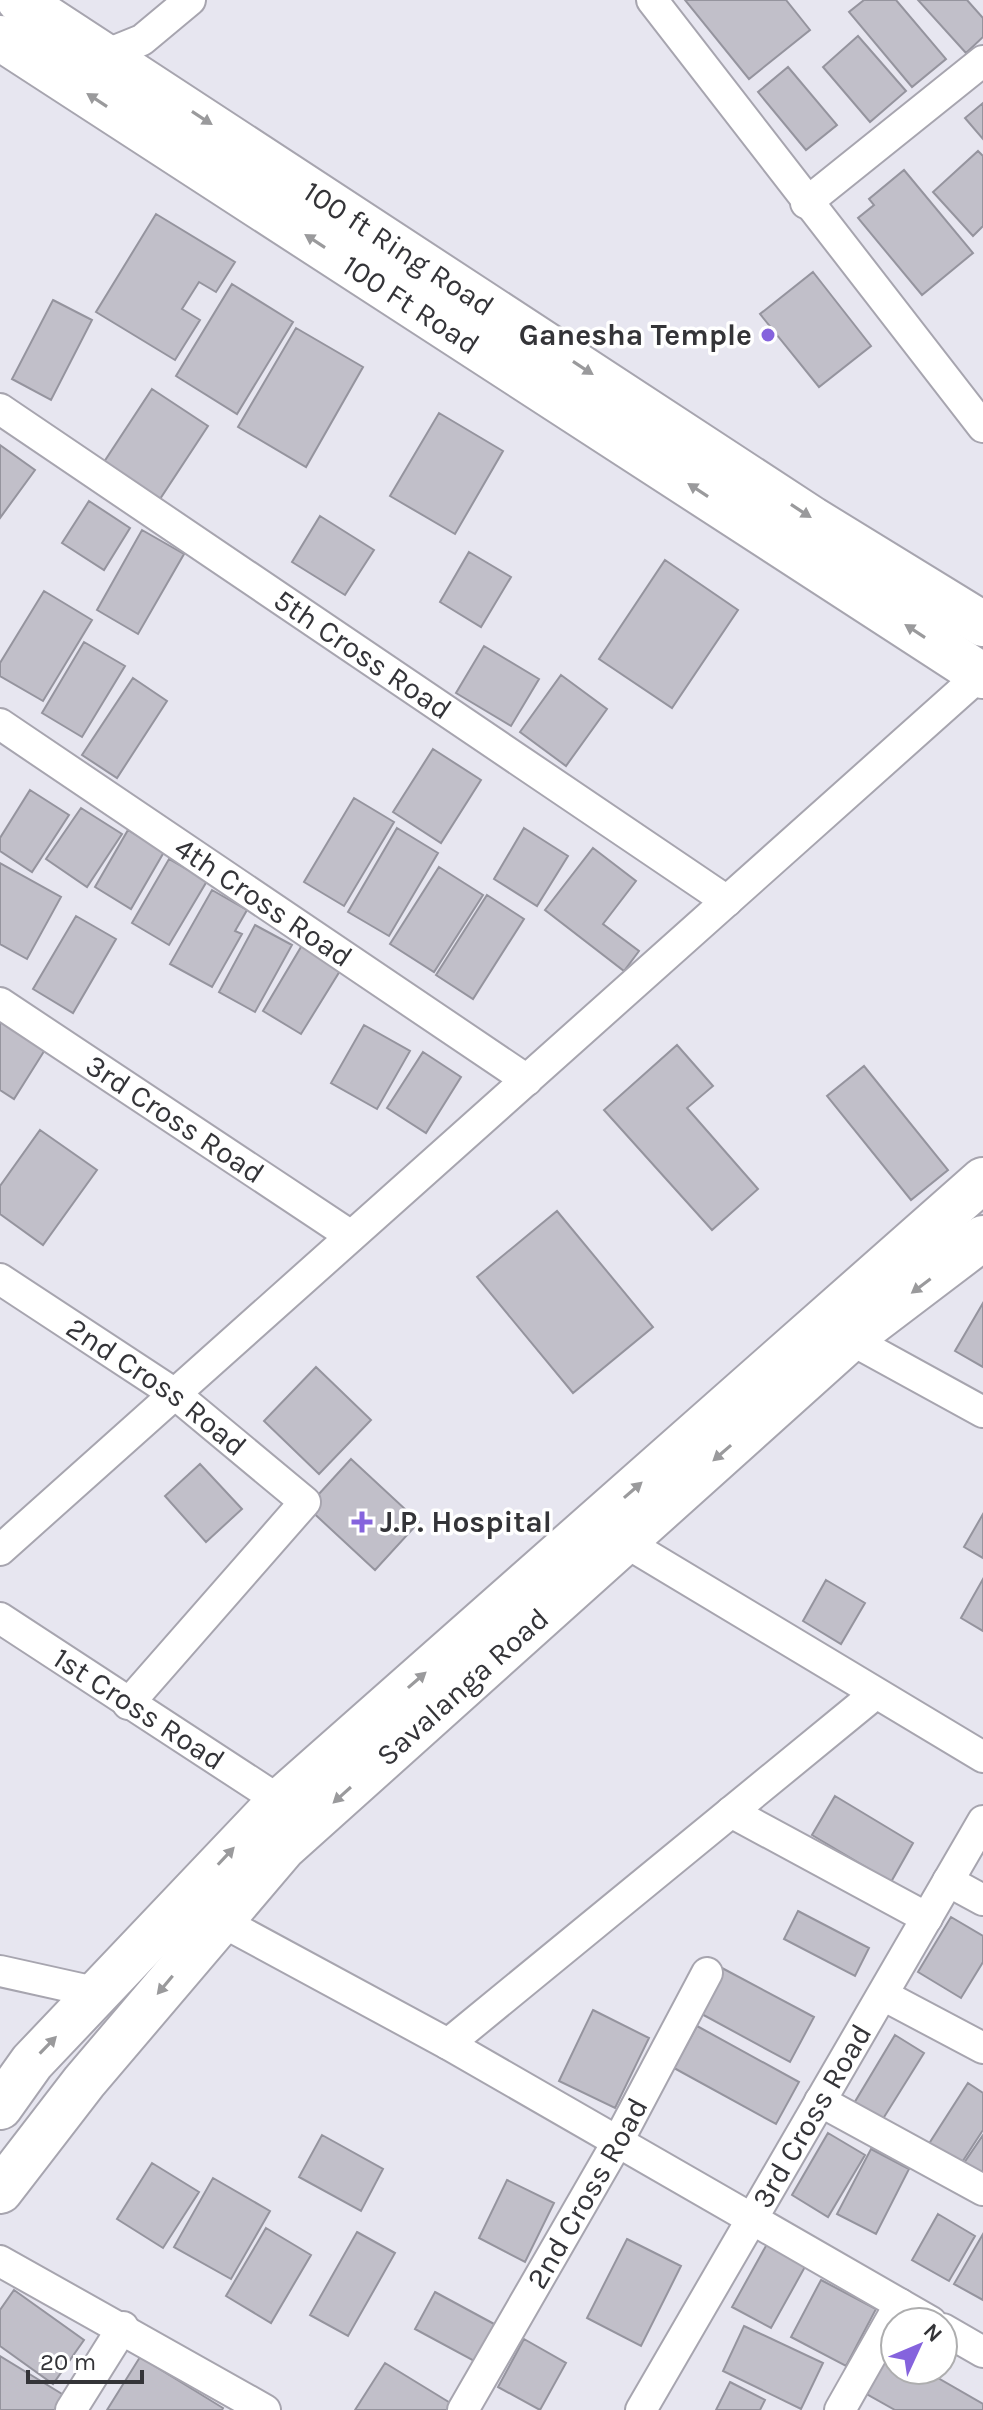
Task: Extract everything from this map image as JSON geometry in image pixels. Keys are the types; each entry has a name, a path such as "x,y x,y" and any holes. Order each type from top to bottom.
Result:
{"main road":[{"name":"100 ft Ring Road","path":"19,0 812,519 983,624"},
{"name":"100 Ft Road","path":"0,38 982,675"},
{"name":"Savalanga Road","path":"0,2191 84,2082 283,1848 608,1532 983,1180"},
{"name":"Savalanga Road","path":"0,2107 32,2062 280,1801 608,1532 850,1339 983,1238"}],"street":[{"path":"105,55 142,40 190,0"},
{"path":"652,0 806,203 982,425"},
{"path":"806,203 983,61"},
{"name":"5th Cross Road","path":"0,409 727,901"},
{"path":"0,1550 982,675"},
{"name":"4th Cross Road","path":"0,724 527,1080"},
{"name":"3rd Cross Road","path":"0,1003 351,1236"},
{"name":"2nd Cross Road","path":"0,1279 175,1394 305,1502 128,1704"},
{"path":"850,1339 983,1412"},
{"path":"608,1532 983,1757"},
{"name":"1st Cross Road","path":"0,1618 280,1801"},
{"path":"448,2044 875,1694"},
{"path":"731,1812 927,1918"},
{"name":"3rd Cross Road","path":"641,2410 983,1821"},
{"path":"948,1881 983,1900"},
{"path":"219,1920 448,2044 903,2306"},
{"path":"0,1971 99,1993"},
{"name":"2nd Cross Road","path":"463,2410 618,2141 707,1973"},
{"path":"883,1995 983,2048"},
{"path":"820,2101 983,2190"},
{"path":"0,2261 123,2327 252,2406"},
{"path":"840,2410 900,2304"},
{"path":"71,2410 123,2327"},
{"path":"959,2338 983,2352"}],"building":[{"path":"685,0 786,0 810,30 749,79"},
{"path":"864,0 896,0 946,59 912,87 849,12"},
{"path":"918,0 967,0 983,18 983,37 966,53"},
{"path":"858,36 906,91 870,122 823,67"},
{"path":"788,67 837,125 806,150 758,92"},
{"path":"983,103 983,139 965,118"},
{"path":"978,151 983,156 983,226 973,236 933,192"},
{"path":"904,170 973,253 922,295 858,218 874,205 869,199"},
{"path":"156,214 235,262 216,292 199,282 182,309 200,320 175,360 96,312"},
{"path":"813,272 871,346 819,387 760,314"},
{"path":"232,284 293,322 237,414 176,376"},
{"path":"53,300 92,320 51,400 12,379"},
{"path":"296,328 363,367 306,467 238,427"},
{"path":"152,389 208,426 158,502 102,465"},
{"path":"439,413 503,451 455,534 390,496"},
{"path":"0,445 35,470 0,518"},
{"path":"89,501 130,528 104,570 62,543"},
{"path":"320,516 374,550 345,595 292,562"},
{"path":"142,530 184,554 138,634 97,610"},
{"path":"469,552 511,577 481,627 440,602"},
{"path":"665,560 738,610 672,708 599,659"},
{"path":"44,591 92,620 43,701 0,676 0,663"},
{"path":"84,642 125,666 82,737 42,713"},
{"path":"484,646 539,679 511,726 456,693"},
{"path":"561,675 607,709 566,766 520,732"},
{"path":"133,678 167,701 117,778 82,755"},
{"path":"433,749 481,780 441,843 393,812"},
{"path":"30,790 69,815 32,872 0,851 0,838"},
{"path":"354,798 394,822 344,906 304,882"},
{"path":"81,808 122,834 87,887 46,859"},
{"path":"397,828 438,853 389,936 348,912"},
{"path":"524,828 568,856 537,906 494,879"},
{"path":"128,830 164,852 131,909 95,887"},
{"path":"593,848 636,881 603,924 639,951 624,971 545,910"},
{"path":"169,859 207,881 169,945 132,923"},
{"path":"0,863 61,897 27,959 0,944"},
{"path":"439,867 483,895 434,972 390,944"},
{"path":"212,890 247,910 235,931 242,934 212,987 170,964"},
{"path":"487,895 524,919 473,999 436,975"},
{"path":"76,916 116,939 73,1013 33,989"},
{"path":"255,925 292,945 255,1012 219,992"},
{"path":"304,942 343,966 301,1034 263,1011"},
{"path":"0,1020 48,1045 14,1099 0,1090"},
{"path":"364,1025 410,1051 377,1109 331,1083"},
{"path":"677,1045 713,1086 687,1108 758,1189 712,1230 604,1110"},
{"path":"423,1052 461,1077 426,1133 387,1108"},
{"path":"864,1066 948,1170 911,1200 827,1096"},
{"path":"40,1130 97,1170 43,1245 0,1214 0,1186"},
{"path":"557,1211 653,1327 573,1393 477,1277"},
{"path":"983,1303 983,1367 955,1351"},
{"path":"316,1367 371,1420 319,1474 264,1421"},
{"path":"351,1459 419,1522 375,1570 307,1507"},
{"path":"200,1464 242,1509 206,1542 165,1496"},
{"path":"983,1514 983,1558 964,1547"},
{"path":"983,1579 983,1631 961,1618"},
{"path":"826,1580 865,1603 841,1644 803,1621"},
{"path":"835,1796 913,1843 891,1882 812,1835"},
{"path":"798,1911 869,1948 855,1976 784,1939"},
{"path":"951,1917 983,1936 983,1962 961,1998 918,1972"},
{"path":"722,1968 814,2017 790,2062 698,2012"},
{"path":"593,2010 649,2038 615,2108 559,2081"},
{"path":"697,2026 799,2082 776,2124 674,2068"},
{"path":"895,2035 924,2053 881,2122 853,2105"},
{"path":"968,2083 983,2093 983,2130 955,2173 923,2153"},
{"path":"828,2133 865,2155 828,2217 792,2195"},
{"path":"322,2135 383,2169 361,2211 299,2177"},
{"path":"983,2135 983,2181 962,2166"},
{"path":"871,2149 909,2169 876,2234 837,2214"},
{"path":"152,2163 199,2192 163,2248 117,2219"},
{"path":"213,2178 270,2211 231,2279 174,2247"},
{"path":"507,2180 554,2203 525,2262 479,2238"},
{"path":"938,2214 975,2236 949,2281 912,2260"},
{"path":"266,2228 311,2255 271,2323 226,2296"},
{"path":"357,2232 395,2253 348,2336 310,2315"},
{"path":"983,2234 983,2300 954,2284"},
{"path":"627,2239 681,2266 641,2346 587,2318"},
{"path":"767,2244 806,2265 771,2328 732,2307"},
{"path":"821,2280 876,2309 846,2366 791,2337"},
{"path":"14,2290 84,2340 53,2384 0,2346 0,2310"},
{"path":"435,2292 496,2325 476,2362 415,2329"},
{"path":"744,2326 823,2363 801,2409 723,2371"},
{"path":"524,2339 566,2363 540,2410 498,2387"},
{"path":"879,2347 879,2386 952,2386 983,2404 983,2410 895,2410 856,2388"},
{"path":"0,2356 67,2397 59,2410 0,2410"},
{"path":"140,2357 223,2408 222,2410 107,2410"},
{"path":"385,2363 452,2404 448,2410 355,2410"},
{"path":"730,2382 765,2400 760,2410 716,2410"}],"place":[{"name":"Ganesha Temple","path":"768,335"},
{"name":"J.P. Hospital","path":"362,1522"}]}
